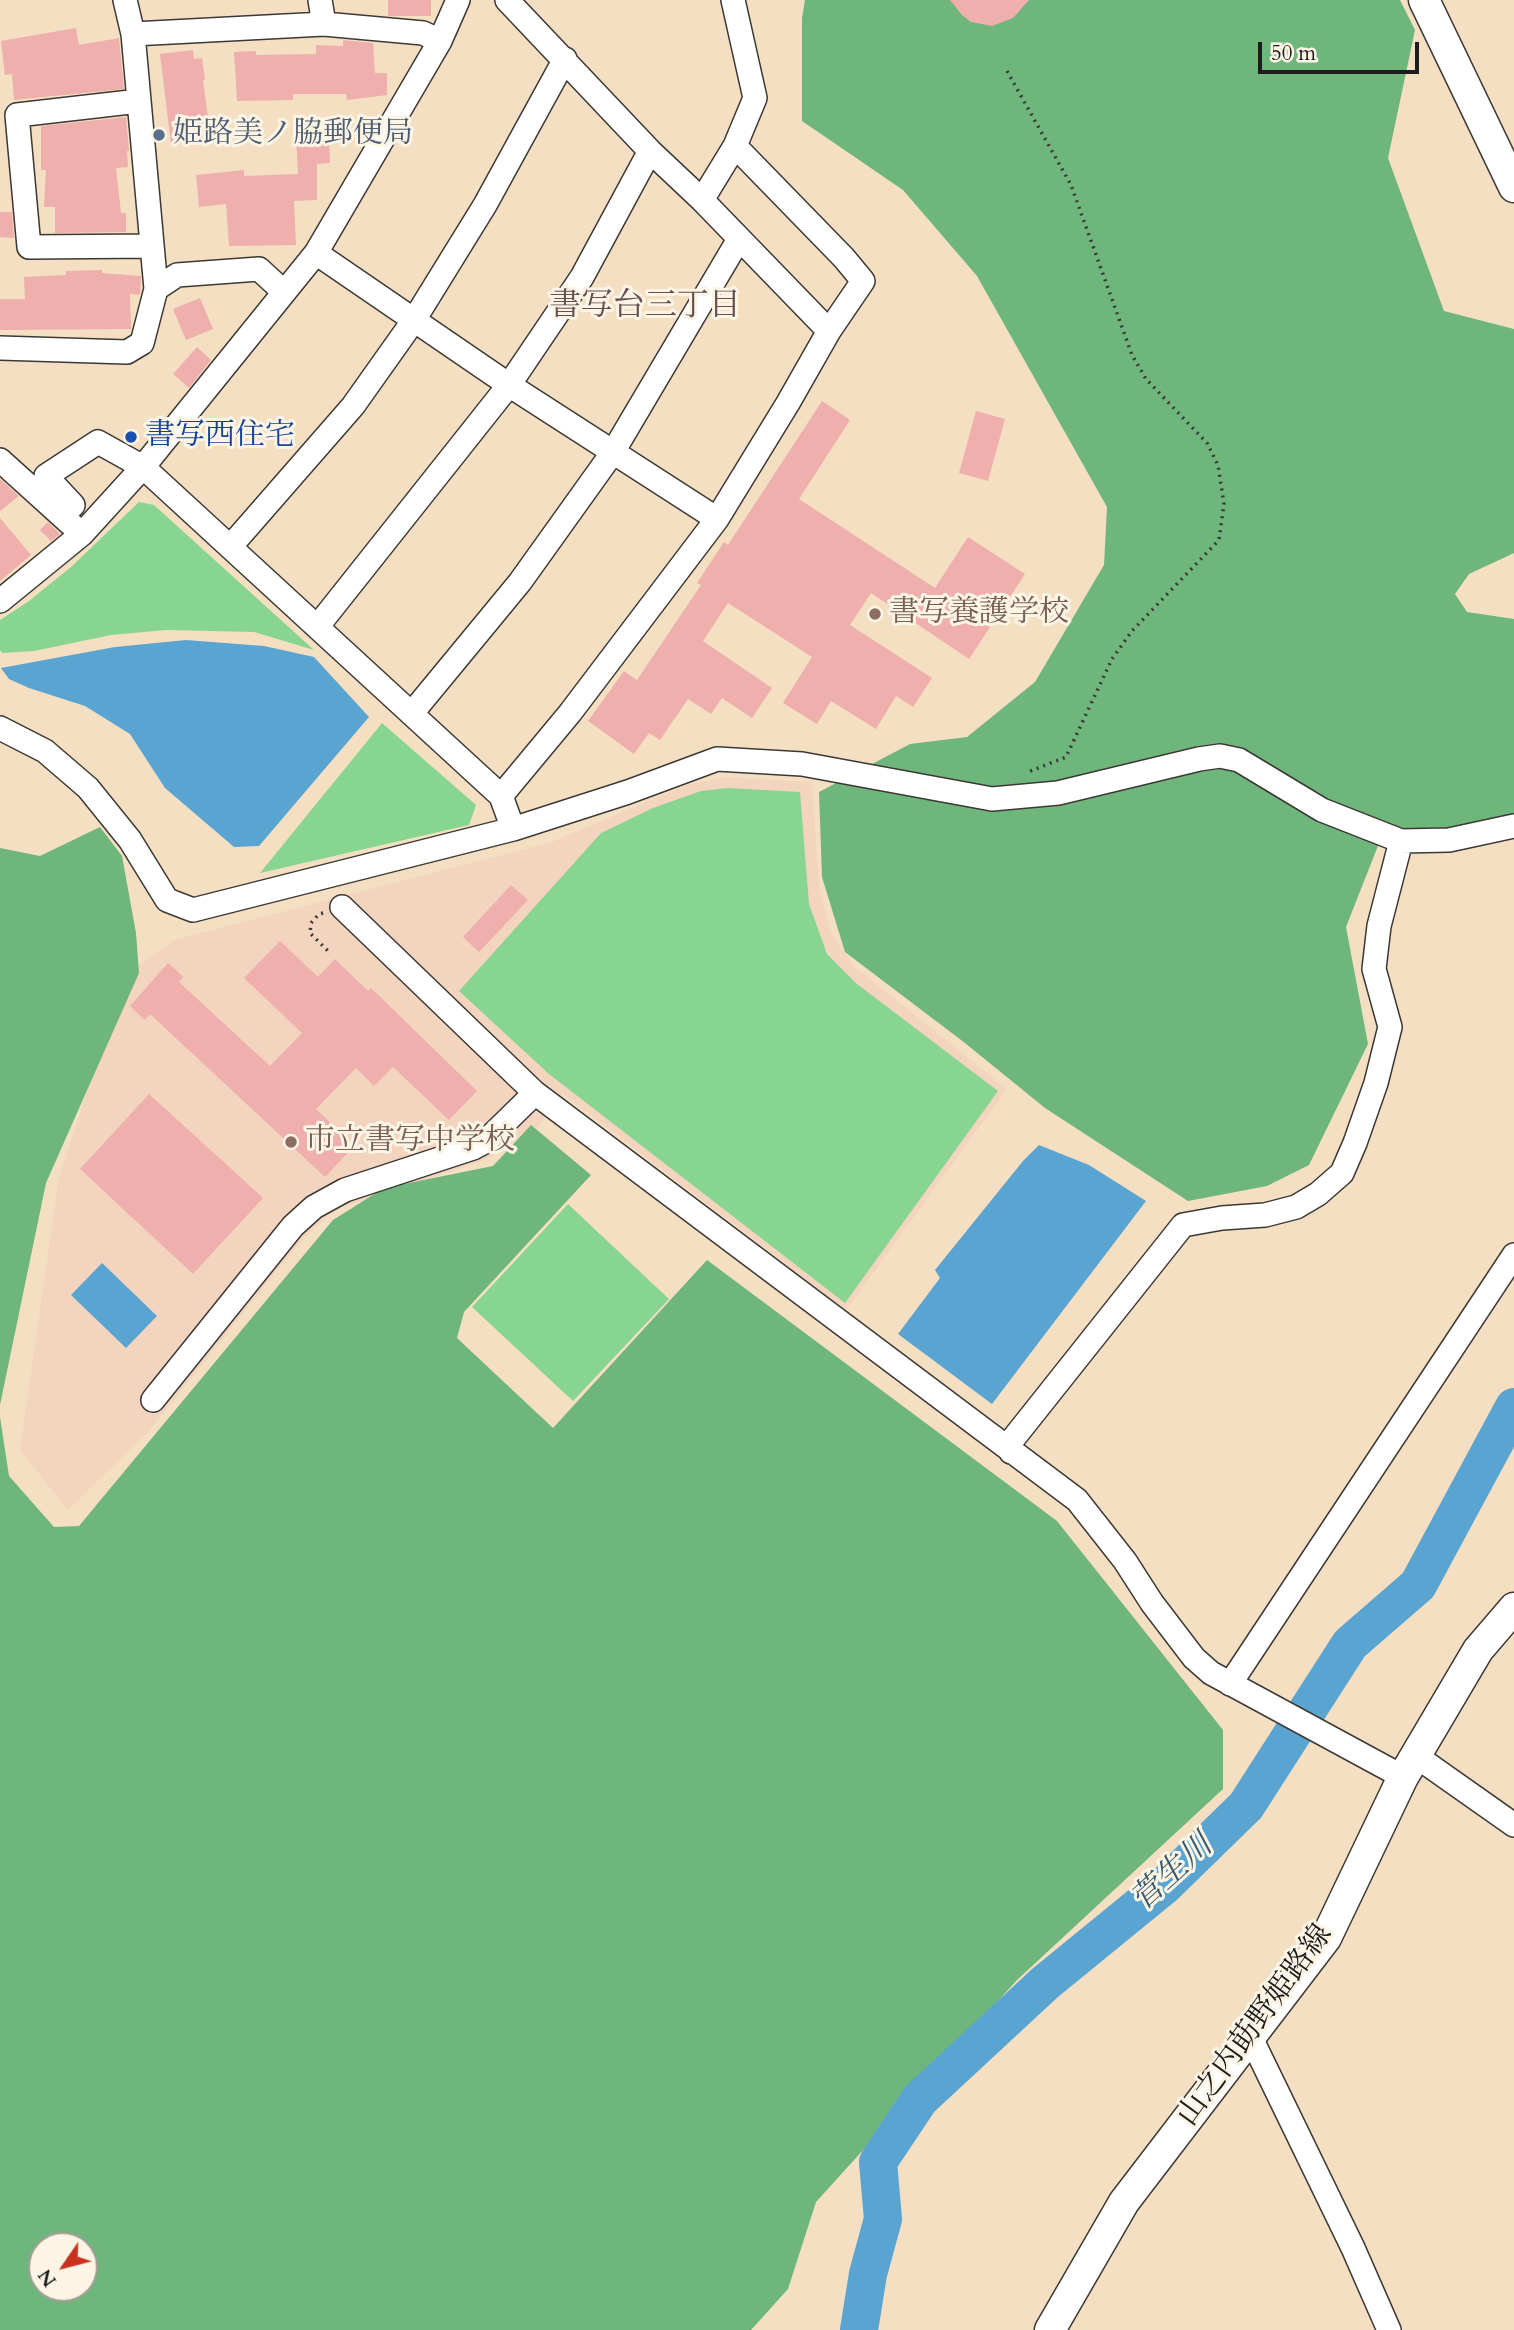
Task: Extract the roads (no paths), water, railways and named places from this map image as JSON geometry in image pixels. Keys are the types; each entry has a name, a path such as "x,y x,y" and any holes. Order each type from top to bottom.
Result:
{"main road":[{"path":"1424,0 1514,187"},
{"name":"山之内莇野姫路線","path":"1051,2330 1124,2202 1326,1938 1400,1766 1478,1650 1514,1608"}],"street":[{"path":"0,348 127,352 142,343 156,289 133,34 125,0"},
{"path":"320,0 324,24"},
{"path":"0,601 82,534 143,467 316,253 440,41 458,0"},
{"path":"507,0 650,152 702,200 829,331"},
{"path":"702,200 735,146 755,97 733,0"},
{"path":"133,34 324,24 423,33 440,41"},
{"path":"230,547 354,406 414,320 485,205 565,59"},
{"path":"139,101 17,115 24,194 29,247 152,246"},
{"path":"501,796 570,713 717,519 829,331 863,281 735,146"},
{"path":"317,626 509,385 582,277 650,152"},
{"path":"412,713 520,582 613,452 740,239"},
{"path":"316,253 509,385 717,519"},
{"path":"156,289 177,275 259,269 284,292"},
{"path":"62,516 73,505 46,475 98,442 143,467 501,796 513,829"},
{"path":"0,460 82,534"},
{"path":"0,728 46,751 88,788 130,840 167,900 193,910 513,829 628,792 717,759 802,764 992,799 1058,793 1199,758 1220,756 1239,760 1322,810 1401,841 1449,839 1514,825"},
{"path":"1012,1451 1009,1444 1183,1224 1222,1218 1265,1216 1296,1207 1318,1194 1342,1173 1376,1083 1390,1027 1374,969 1379,926 1401,841"},
{"path":"333,910 535,1093 1077,1500 1125,1561 1194,1658 1211,1673 1514,1825"},
{"path":"153,1400 293,1226 314,1207 345,1190 473,1148 486,1141 535,1093"},
{"path":"1234,1686 1514,1255"},
{"path":"1251,2038 1353,2248 1389,2330"}],"water":[{"path":"186,640 264,646 314,657 369,717 259,846 234,847 165,788 130,734 85,706 9,679 1,668 115,647"},
{"path":"1039,1145 1089,1165 1146,1201 992,1404 898,1334 940,1278 935,1270"},
{"path":"102,1263 157,1316 126,1348 71,1295"}],"waterway":[{"name":"菅生川","path":"859,2330 868,2274 883,2219 878,2162 920,2099 1045,1983 1165,1885 1246,1806 1350,1644 1418,1585 1514,1407"}],"place":[{"name":"姫路美ノ脇郵便局","path":"159,135"},
{"name":"書写西住宅","path":"131,437"},
{"name":"書写養護学校","path":"875,614"},
{"name":"市立書写中学校","path":"291,1142"}],"district":[{"name":"書写台三丁目","path":"645,308"}]}
